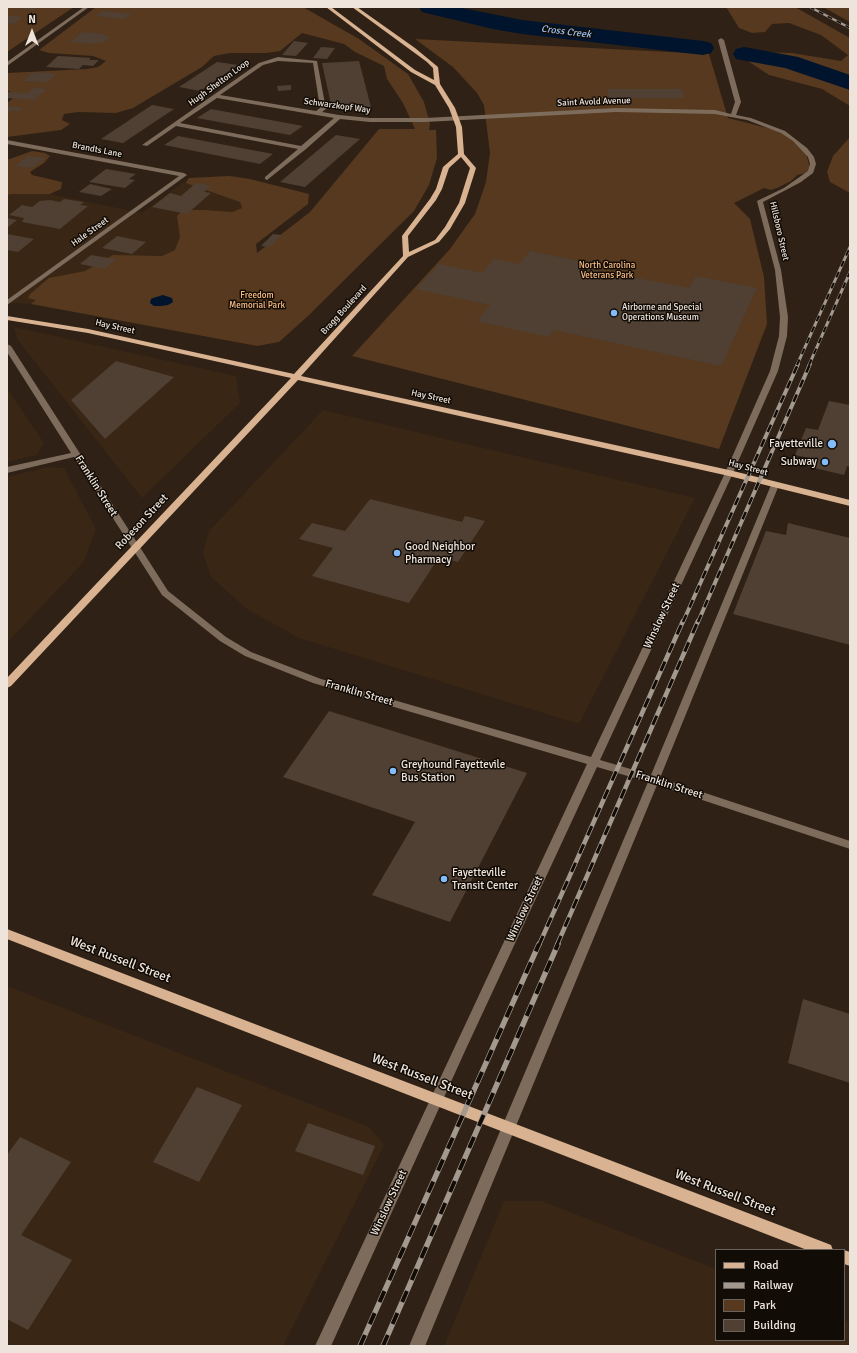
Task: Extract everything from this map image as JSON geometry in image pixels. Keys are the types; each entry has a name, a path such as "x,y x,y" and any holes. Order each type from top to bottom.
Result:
{"main road":[{"path":"328,7 414,71 437,84 448,100 456,118 460,134 461,154 446,167 439,189 433,200 406,236 406,256"},
{"path":"354,7 429,61 436,68 437,84"},
{"name":"Bragg Boulevard","path":"296,377 406,256 437,241 456,215 467,191 473,168 461,154"},
{"name":"Hay Street","path":"7,318 88,331 729,473 850,503"},
{"name":"Robeson Street","path":"7,684 134,547 296,377"},
{"name":"West Russell Street","path":"7,934 508,1129 823,1249"}],"street":[{"path":"7,64 87,7"},
{"path":"721,40 738,102 733,114"},
{"name":"Hugh Shelton Loop","path":"145,145 261,64 278,59 315,62 323,108 317,113"},
{"name":"Schwarzkopf Way","path":"217,96 339,117 386,120 456,118"},
{"name":"Saint Avold Avenue","path":"456,118 616,110 699,111 733,114"},
{"name":"Hillsboro Street","path":"729,473 774,371 783,336 784,317 782,292 760,200 786,190 811,172 813,164 811,157 805,149 783,132 763,123 733,114"},
{"path":"267,178 339,117"},
{"path":"176,124 304,148"},
{"name":"Brandts Lane","path":"7,142 184,176"},
{"name":"Hale Street","path":"7,303 184,176"},
{"name":"Franklin Street","path":"7,346 134,547 165,593 223,639 248,654 317,681 654,780 850,845"},
{"path":"7,470 76,454"},
{"name":"Winslow Street","path":"323,1346 436,1100 729,473"},
{"path":"417,1346 654,780 775,485"}],"shaded area":[{"path":"229,176 250,179 240,202 242,208 143,279 48,292 31,304 7,303 7,195 50,194 142,213 189,178"},
{"path":"14,327 236,376 240,403 142,498 17,339"},
{"path":"7,388 44,443 37,455 7,462"},
{"path":"323,410 695,498 579,724 299,638 247,609 211,577 203,553 209,531"},
{"path":"48,467 64,468 96,529 83,563 7,643 7,477"},
{"path":"7,986 369,1127 384,1145 283,1346 7,1346"},
{"path":"504,1201 542,1201 715,1269 715,1341 845,1341 845,1320 850,1322 850,1346 444,1346"}],"green space":[{"path":"7,7 74,7 7,52"},
{"name":"Freedom Memorial Park","path":"96,7 303,7 359,39 408,74 424,102 430,124 429,130 436,130 437,158 429,185 414,211 308,316 279,342 257,346 31,304 36,300 28,298 30,294 49,278 85,271 113,255 162,256 175,250 180,237 177,216 183,210 232,212 242,208 240,202 186,183 189,178 229,176 250,179 309,194 308,204 256,244 257,253 310,212 379,129 415,129 403,103 387,79 384,66 355,52 344,44 302,33 280,51 267,53 230,53 214,56 202,67 133,108 116,113 78,112 64,114 62,120 70,124 61,130 7,137 7,103 16,96 7,90 7,73 87,69 98,67 106,61 93,56 49,53 39,50"},
{"path":"726,7 795,7 850,38 850,106 822,89 769,75 748,61 758,52 792,53 841,61 848,55 821,35 789,23 772,24 765,32 752,33 739,28"},
{"path":"823,7 850,7 850,22"},
{"name":"North Carolina Veterans Park","path":"415,39 709,54 728,118 783,132 805,149 811,172 797,175 791,181 777,188 771,190 764,188 734,203 750,219 764,277 767,324 719,449 352,356 450,249 475,214 486,182 490,153 484,105 477,93 453,67"},
{"path":"850,137 850,193 830,182 827,172 833,156"},
{"path":"32,151 45,153 50,156 44,163 30,172 32,175 62,182 61,189 50,194 7,195 7,160"}],"water":[{"path":"163,295 172,298 173,302 168,305 161,306 154,306 150,303 151,299"}],"building":[{"path":"11,7 39,7 34,10"},
{"path":"103,11 132,14 124,19 95,16"},
{"path":"7,15 23,17 14,24 7,23"},
{"path":"83,32 105,34 103,36 110,37 102,43 93,44 70,42"},
{"path":"294,41 308,43 296,56 282,55"},
{"path":"321,47 335,48 327,59 313,58"},
{"path":"58,56 91,58 89,60 99,60 93,66 83,65 79,69 46,67"},
{"path":"359,61 371,107 332,109 322,63"},
{"path":"217,62 238,65 200,91 179,87"},
{"path":"33,72 56,74 48,82 24,81"},
{"path":"291,85 291,90 278,91 277,86"},
{"path":"33,88 46,89 35,100 7,98 7,92 28,93"},
{"path":"607,89 682,89 685,98 609,98"},
{"path":"152,105 174,109 123,143 101,139"},
{"path":"7,106 23,108 19,111 12,110 7,115"},
{"path":"211,109 303,126 290,135 197,118"},
{"path":"336,135 360,139 305,187 280,182"},
{"path":"178,136 273,154 260,164 164,145"},
{"path":"28,156 45,158 32,168 15,166"},
{"path":"106,169 136,174 129,179 135,180 125,188 89,182"},
{"path":"196,183 211,186 204,192 211,193 187,214 152,207 170,193 181,196"},
{"path":"90,184 112,189 101,196 79,192"},
{"path":"64,199 84,202 80,205 88,206 60,229 22,222 24,218 9,215 22,205 32,207 40,201 50,200 60,202"},
{"path":"7,218 17,220 7,228"},
{"path":"7,234 34,239 18,252 7,250"},
{"path":"273,234 282,235 270,247 261,246"},
{"path":"117,236 146,242 132,254 102,248"},
{"name":"Airborne and Special Operations Museum","path":"530,251 594,264 591,269 689,288 696,276 757,288 721,366 554,330 549,337 477,321 490,305 416,289 439,264 482,273 494,259 519,264"},
{"path":"91,255 116,259 105,269 80,264"},
{"path":"116,361 174,377 105,439 71,400"},
{"path":"829,401 850,405 850,467 847,466 844,475 806,466 809,458 795,455 806,428 818,430"},
{"name":"Good Neighbor Pharmacy","path":"370,499 462,522 465,516 485,521 458,562 439,557 409,603 312,576 333,548 299,539 312,523 345,531"},
{"path":"788,523 850,538 850,645 733,614 766,531 786,535"},
{"path":"329,711 527,773 450,922 372,895 415,822 283,777"},
{"path":"803,999 850,1014 850,1083 788,1063"},
{"path":"197,1087 242,1105 199,1182 153,1162"},
{"path":"308,1123 375,1146 363,1175 295,1151"},
{"path":"20,1137 71,1162 21,1235 72,1260 28,1330 7,1319 7,1155"}],"waterway":[{"name":"Cross Creek","path":"430,7 493,22 522,27 703,48"},
{"name":"Cross Creek","path":"744,54 790,62 850,83"}],"railway":[{"path":"810,7 850,28"},
{"path":"797,365 850,247"},
{"path":"809,365 850,272"},
{"path":"683,622 798,364"},
{"path":"698,622 810,364"},
{"path":"539,945 683,621"},
{"path":"557,945 698,621"},
{"path":"360,1346 539,944"},
{"path":"383,1346 558,944"}],"place":[{"name":"Airborne and Special Operations Museum","path":"614,313"},
{"name":"Fayetteville","path":"832,444"},
{"name":"Subway","path":"825,462"},
{"name":"Good Neighbor Pharmacy","path":"397,553"},
{"name":"Greyhound Fayettevile Bus Station","path":"393,771"},
{"name":"Fayetteville Transit Center","path":"444,879"}]}
